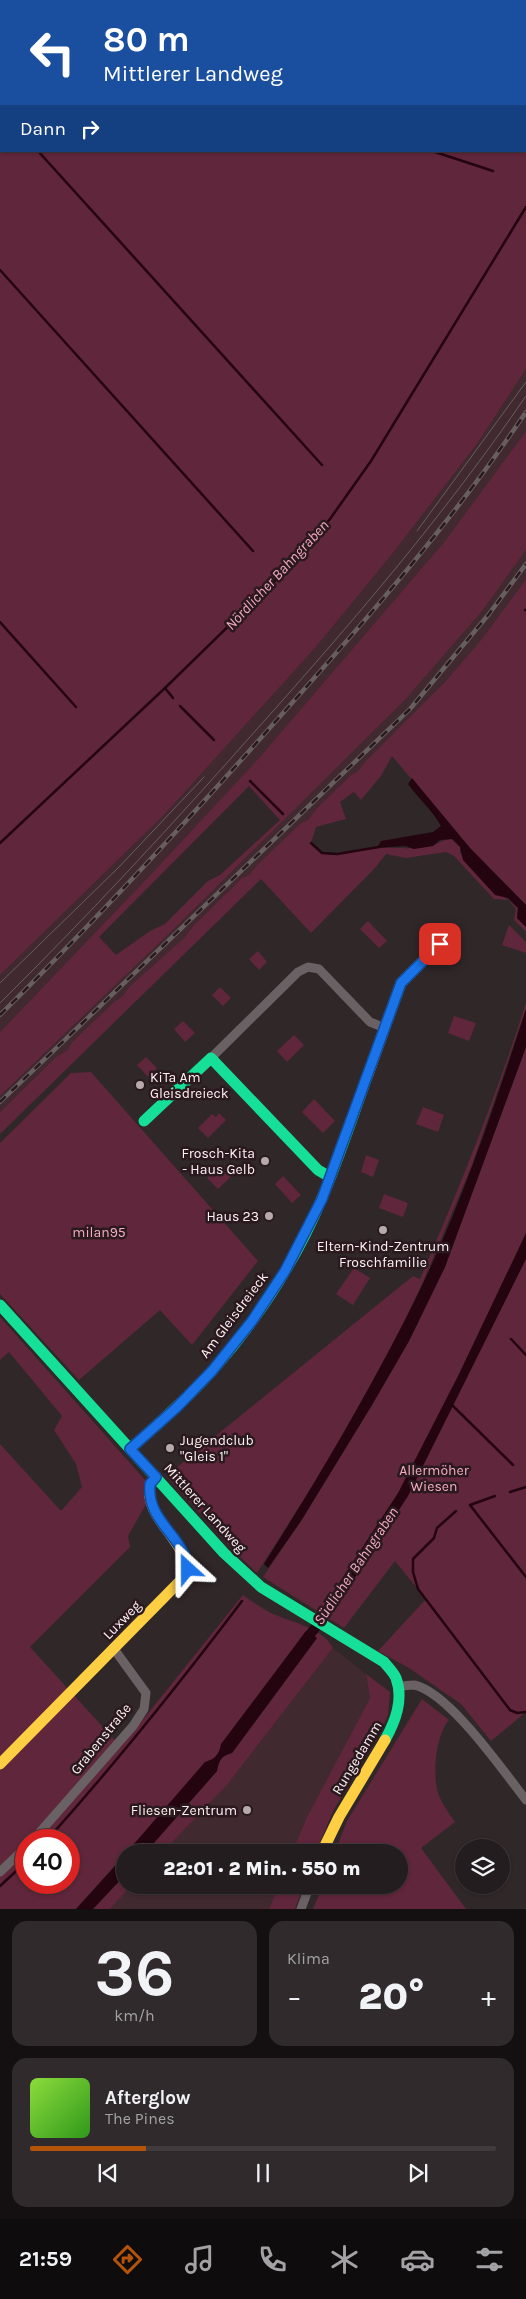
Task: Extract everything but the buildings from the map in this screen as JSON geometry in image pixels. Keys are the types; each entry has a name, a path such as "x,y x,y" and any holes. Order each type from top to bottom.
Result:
{"street":[{"name":"Am Gleisdreieck","path":"130,1449 201,1382 247,1328 285,1271 313,1217 330,1177 401,983 440,944"},
{"path":"144,1121 298,972 308,967 319,969 370,1022 385,1028"},
{"path":"211,1058 318,1170 330,1177"},
{"name":"Mittlerer Landweg","path":"0,1305 224,1553 250,1578 307,1616 374,1655"},
{"name":"Luxweg","path":"0,1764 186,1575 188,1569 187,1560 155,1514 150,1503 150,1484 156,1477"},
{"name":"Grabenstraße","path":"42,1829 133,1726 144,1709 146,1693 114,1650"},
{"name":"Rungedamm","path":"326,1844 339,1817 395,1723 399,1708 398,1686 391,1669 374,1655"},
{"path":"398,1686 412,1685 422,1689 434,1695 452,1711 488,1751 526,1800"},
{"path":"0,1872 15,1858"},
{"path":"301,1909 307,1894"}],"shaded area":[{"path":"526,369 526,431 445,541 258,759 0,1032 0,975 164,815 316,647 393,553 477,444"},
{"path":"526,550 526,579 481,640 444,683 357,772 351,775 316,809 308,820 301,823 249,875 242,878 193,926 184,938 130,986 122,997 115,1001 71,1043 68,1050 56,1057 0,1112 0,1096 177,926 405,700 483,610"},
{"path":"333,1648 366,1674 370,1698 307,1817 295,1844 171,1844 227,1785"},
{"path":"124,1894 275,1894 269,1909 110,1909"}],"green space":[{"path":"0,152 526,152 526,369 477,444 393,553 316,647 164,815 0,975"},
{"path":"526,431 526,550 483,610 405,700 177,926 0,1096 0,1032 258,759 445,541","holes":["249,786 280,820 220,875 208,881 165,924 150,931 116,955 99,937"]},
{"path":"526,579 526,905 470,848 392,756 381,776 361,800 354,792 340,802 346,819 316,827 311,843 323,853 336,855 370,848 424,847 452,839 460,847 460,853 508,900 494,899 454,856 446,852 406,858 386,854 375,868 311,933 261,879 0,1134 0,1112 56,1057 68,1050 71,1043 115,1001 122,997 130,986 184,938 193,926 242,878 249,875 301,823 308,820 316,809 351,775 357,772 444,683 481,640"},
{"path":"508,900 518,908 517,918 526,927 526,932 514,920 516,909"},
{"path":"368,921 387,941 379,948 360,929"},
{"path":"509,925 526,942 526,953 502,945"},
{"path":"258,951 267,962 259,970 249,959"},
{"path":"220,987 231,998 223,1006 212,995"},
{"path":"526,1003 526,1009 472,1165 423,1282 396,1339 324,1468 257,1573 238,1555 166,1476 413,1276 420,1279 476,1142"},
{"path":"454,1016 476,1023 469,1041 448,1033"},
{"path":"183,1021 195,1033 185,1042 174,1029"},
{"path":"294,1035 304,1045 287,1062 277,1051"},
{"name":"Allermöher Wiesen","path":"526,1047 526,1712 491,1741 461,1704 409,1668 378,1651 426,1599 395,1561 344,1628 263,1577 301,1521 409,1341 445,1267"},
{"path":"146,1057 157,1068 148,1077 137,1065"},
{"name":"milan95","path":"91,1072 258,1261 192,1345 160,1310 79,1380 0,1294 0,1143 71,1073"},
{"path":"314,1099 335,1121 323,1133 302,1112"},
{"path":"423,1107 444,1115 438,1132 416,1124"},
{"path":"219,1113 226,1120 208,1138 198,1128 212,1114 216,1117"},
{"path":"366,1155 379,1160 373,1177 361,1172"},
{"path":"230,1163 237,1171 218,1189 207,1178 219,1167 223,1170"},
{"path":"283,1176 301,1195 292,1203 275,1184"},
{"path":"384,1194 408,1203 403,1217 379,1208"},
{"path":"354,1268 370,1278 353,1305 336,1294"},
{"path":"0,1317 154,1490 128,1536 130,1547 30,1647 121,1747 243,1595 269,1612 313,1630 328,1641 333,1648 227,1785 171,1844 153,1844 217,1771 221,1759 232,1753 317,1638 306,1631 219,1753 134,1844 116,1844 116,1864 76,1909 0,1909 0,1444 61,1511 82,1487 76,1464 54,1430 62,1416 9,1352 0,1360"},
{"path":"366,1674 390,1692 388,1715 333,1811 319,1844 295,1844 307,1817 370,1698"},
{"path":"422,1699 449,1720 439,1741 435,1776 440,1799 455,1822 421,1848 466,1909 313,1909 319,1894 408,1894 408,1844 338,1844 347,1821"},
{"path":"116,1885 116,1894 124,1894 110,1909 93,1909"},
{"path":"275,1894 301,1894 295,1909 269,1909"}],"water":[{"path":"412,778 470,848 526,905 526,927 517,918 518,908 508,898 495,895 463,860 460,847 452,839 440,840 433,846 414,849 405,846 377,848 381,841 433,832 441,826 408,784"},
{"path":"526,1009 526,1047 445,1267 409,1341 372,1405 301,1521 268,1568 264,1564 364,1396 415,1300 434,1259 468,1177"},
{"path":"526,1233 526,1259 408,1496 328,1619 319,1614 398,1493 459,1374"},
{"path":"306,1631 317,1638 232,1753 221,1759 217,1771 153,1844 134,1844 205,1762 216,1756 221,1744"},
{"path":"116,1865 116,1885 93,1909 76,1909"}],"waterway":[{"path":"39,152 322,465"},
{"path":"435,152 493,171"},
{"name":"Nördlicher Bahngraben","path":"0,843 165,688 285,571 330,519 371,461 526,207"},
{"path":"0,270 253,551"},
{"path":"0,622 76,707"},
{"path":"165,688 173,698"},
{"path":"180,706 214,740"},
{"path":"250,781 283,814"},
{"path":"311,843 322,853 337,854 379,847"},
{"path":"511,1339 526,1355"},
{"path":"452,1405 513,1465"},
{"path":"510,1492 526,1487"},
{"path":"495,1496 470,1505 526,1577"},
{"path":"456,1511 437,1528 434,1538 413,1559 413,1572 418,1589 510,1710 517,1713 526,1712"},
{"path":"57,1829 147,1722 242,1601"},
{"name":"Südlicher Bahngraben","path":"303,1644 324,1616"},
{"path":"0,1886 15,1872"}],"tram line":[{"path":"417,531 526,382"},
{"path":"0,1003 163,834 328,649 397,567 463,483 526,396"},
{"path":"0,983 119,867 204,777"}],"railway":[{"path":"0,1015 144,866 249,752 347,641 410,567 470,491 526,412"},
{"path":"0,1102 410,709 489,614 526,564"}],"traffic: fast":[{"path":"144,1121 211,1058 318,1170 330,1177"},
{"path":"130,1449 212,1371 245,1331 288,1267 322,1198 368,1074"},
{"path":"0,1305 224,1553 261,1587 384,1662 396,1678 399,1694 395,1718 385,1740"}],"traffic: slow":[{"path":"368,1074 401,983 440,944"},
{"path":"0,1764 186,1575 185,1562 181,1551 160,1520 150,1497 150,1484 156,1477"},
{"path":"326,1844 339,1817 385,1740"}],"place":[{"name":"KiTa Am Gleisdreieck","path":"140,1085"},
{"name":"Frosch-Kita - Haus Gelb","path":"265,1161"},
{"name":"Haus 23","path":"269,1216"},
{"name":"Eltern-Kind-Zentrum Froschfamilie","path":"383,1230"},
{"name":"Jugendclub \"Gleis 1\"","path":"170,1448"},
{"name":"Fliesen-Zentrum","path":"247,1810"}],"route":[{"path":"188,1569 187,1560 155,1514 150,1503 150,1484 156,1477 130,1449 176,1408 212,1371 252,1321 285,1271 322,1199 401,983 440,944"}]}
